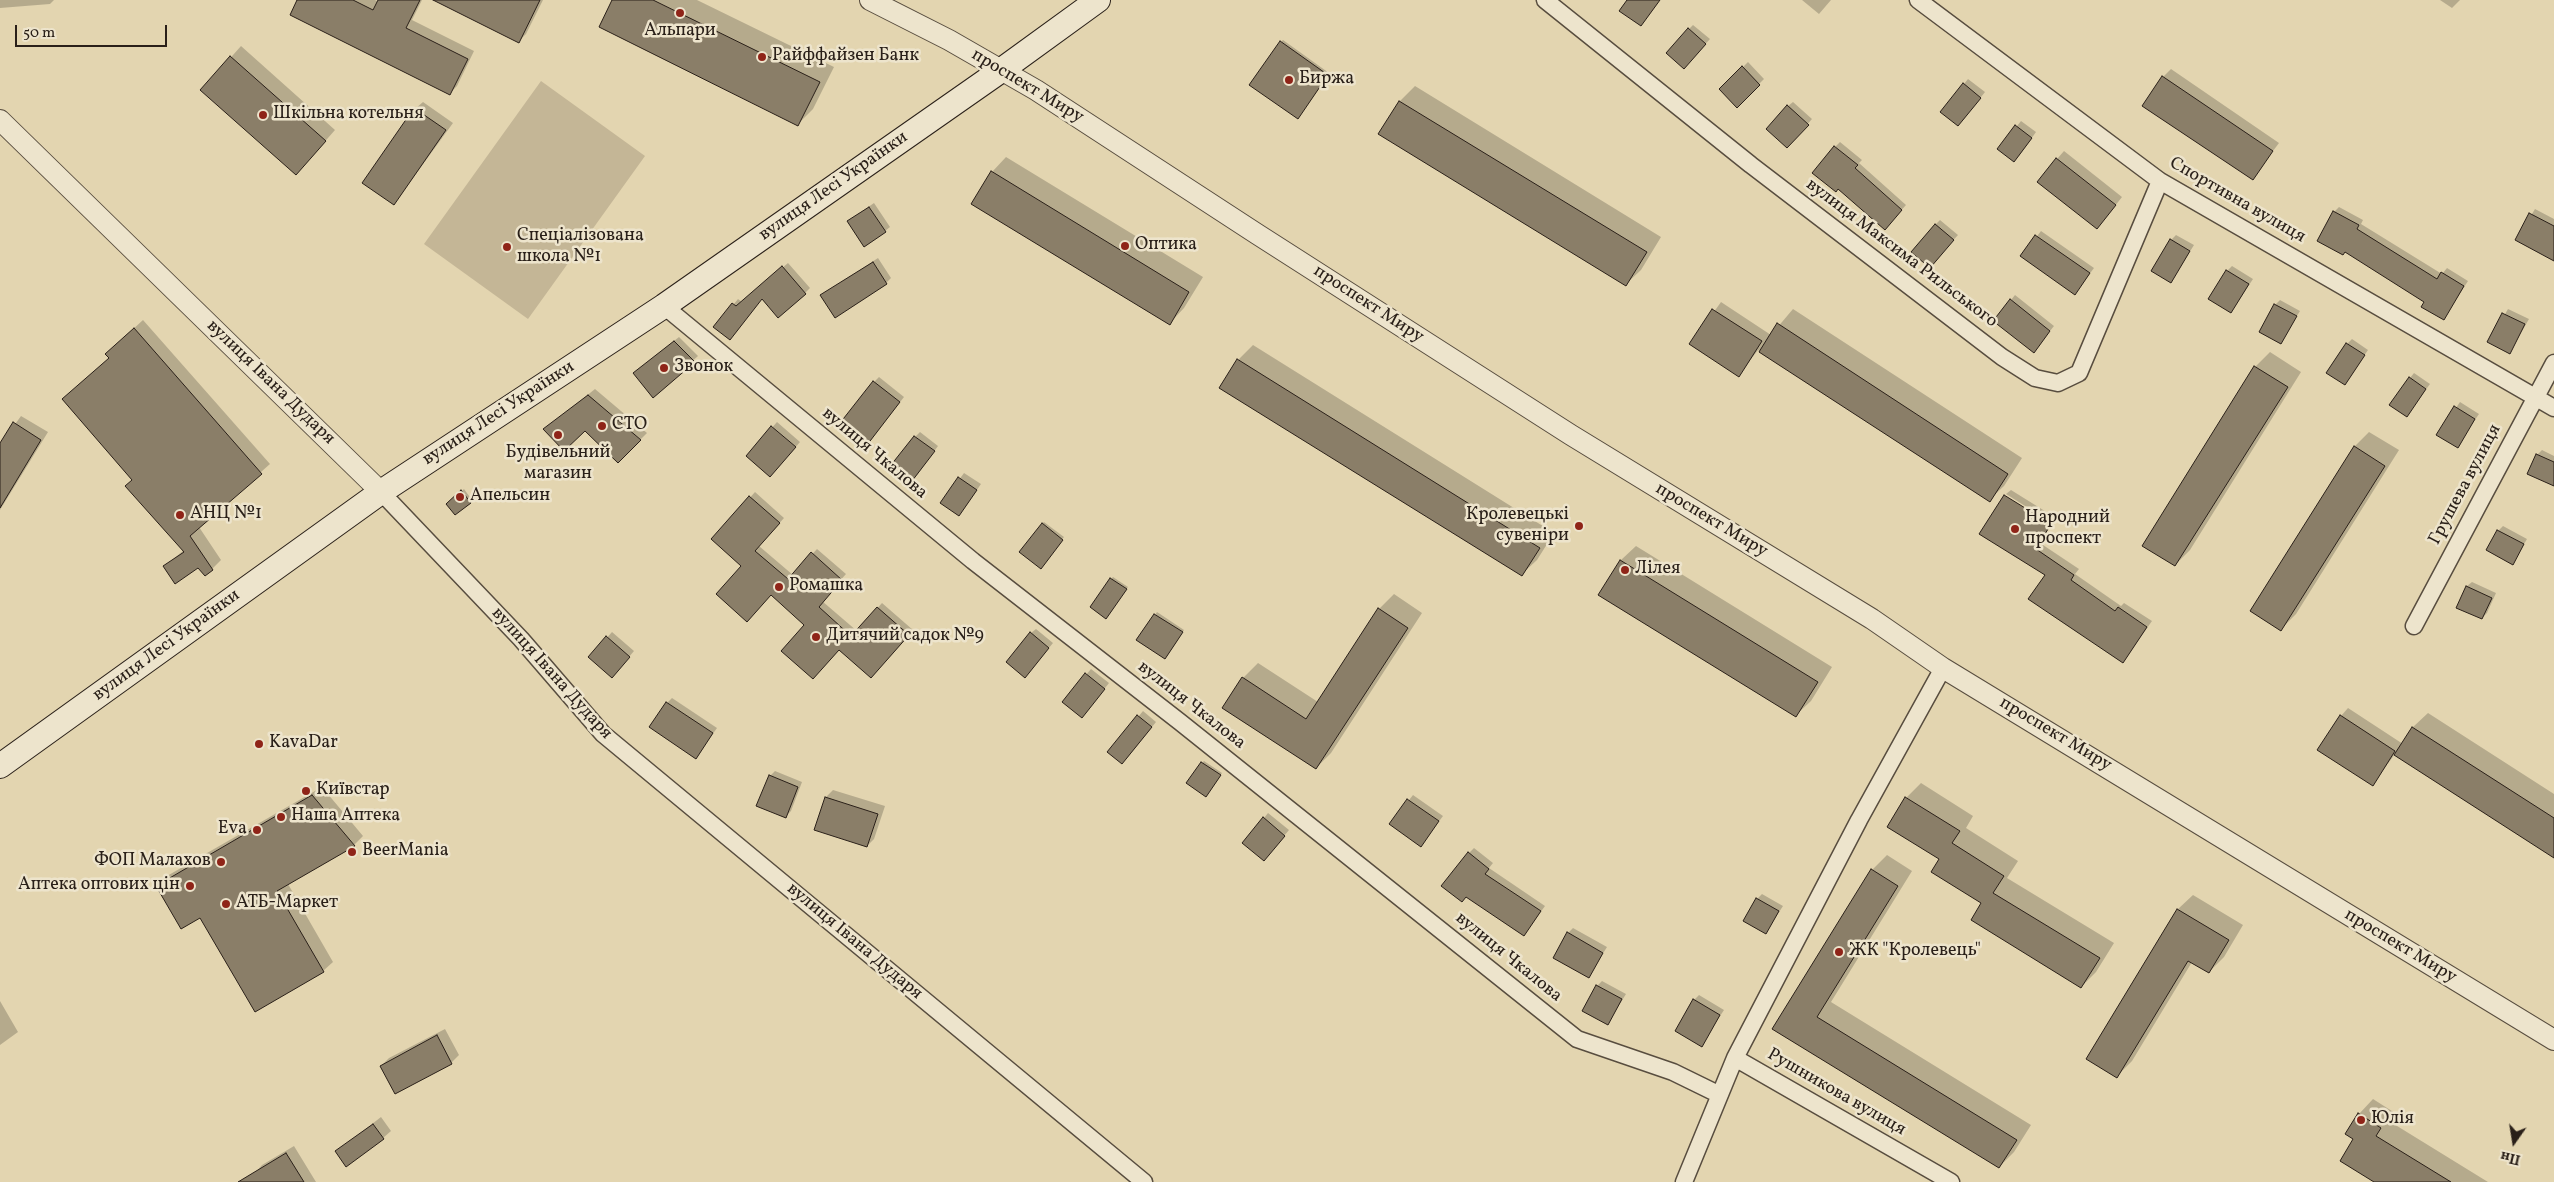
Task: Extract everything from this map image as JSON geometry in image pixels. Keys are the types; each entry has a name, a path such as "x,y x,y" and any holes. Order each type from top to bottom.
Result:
{"main road":[{"name":"вулиця Лесі Українки","path":"0,766 382,492 664,306 1003,70 1098,0"}],"street":[{"name":"проспект Миру","path":"870,0 1003,70 1571,435 1872,618 1943,668 2554,1040"},
{"name":"вулиця Максима Рильського","path":"1545,0 1751,164 2002,357 2035,378 2058,383 2078,373 2160,181"},
{"name":"Спортивна вулиця","path":"1918,0 2160,181 2554,408"},
{"name":"вулиця Івана Дударя","path":"0,120 382,492 521,639 603,734 1144,1182"},
{"name":"вулиця Чкалова","path":"664,306 973,561 1195,734 1577,1039 1673,1072 1718,1094"},
{"name":"Грушева вулиця","path":"2414,626 2554,363"},
{"path":"1684,1182 1734,1058 1859,820 1943,668"},
{"name":"Рушникова вулиця","path":"1734,1058 1951,1182"}],"shaded area":[{"path":"541,81 645,156 528,319 424,244"}],"building":[{"path":"297,0 353,0 373,10 378,0 420,0 406,28 468,59 450,95 290,15"},
{"path":"433,0 540,0 519,43"},
{"path":"612,0 653,0 820,82 798,126 599,27"},
{"path":"1627,0 1660,0 1641,26 1619,11"},
{"path":"1688,28 1706,44 1684,69 1666,53"},
{"name":"Биржа","path":"1280,41 1328,75 1298,119 1249,85"},
{"name":"Шкільна котельня","path":"230,56 326,141 296,175 200,90"},
{"path":"1742,66 1760,85 1737,108 1719,89"},
{"path":"2162,76 2273,151 2253,180 2142,106"},
{"path":"1963,83 1981,98 1958,126 1940,112"},
{"path":"1399,101 1647,252 1626,286 1378,134"},
{"path":"1787,105 1809,125 1787,148 1766,129"},
{"path":"414,108 446,130 394,205 362,183"},
{"path":"2015,125 2032,138 2014,162 1997,149"},
{"path":"1834,146 1858,165 1855,168 1902,210 1885,230 1838,189 1836,192 1812,173"},
{"path":"2056,158 2116,205 2097,229 2037,182"},
{"path":"991,171 1189,292 1170,325 971,204"},
{"path":"869,207 886,232 864,247 847,221"},
{"path":"2333,211 2359,225 2357,229 2437,279 2441,272 2464,286 2444,320 2421,307 2424,302 2345,252 2343,255 2317,241"},
{"path":"2529,213 2554,226 2554,261 2515,240"},
{"path":"1935,224 1954,240 1930,268 1911,252"},
{"path":"2035,235 2090,273 2075,295 2020,256"},
{"path":"2170,239 2190,251 2171,283 2151,271"},
{"path":"873,262 887,284 835,318 820,295"},
{"path":"782,266 806,294 778,318 762,299 730,340 713,327 732,303 736,306"},
{"path":"2226,270 2249,284 2231,313 2208,299"},
{"path":"2010,299 2050,331 2034,353 1993,321"},
{"path":"2274,304 2297,316 2281,344 2259,332"},
{"path":"1712,309 1762,341 1739,377 1689,344"},
{"path":"2502,313 2525,324 2510,354 2487,342"},
{"path":"1777,323 2008,474 1990,502 1759,352"},
{"path":"134,328 262,474 190,536 213,570 205,576 198,568 175,584 163,566 184,552 125,486 132,480 62,399 109,358 105,354"},
{"name":"Звонок","path":"674,341 695,362 653,398 633,373"},
{"path":"2346,343 2365,355 2345,385 2326,373"},
{"path":"1237,359 1540,548 1522,576 1219,388"},
{"path":"2254,366 2288,387 2175,566 2142,546"},
{"path":"2409,377 2426,389 2407,417 2389,405"},
{"path":"873,381 900,402 867,445 840,423"},
{"name":"СТО","path":"588,395 641,440 618,463 585,431 564,451 543,429"},
{"path":"2454,406 2475,419 2458,448 2436,435"},
{"path":"13,422 41,440 0,508 0,443"},
{"path":"771,426 796,447 770,477 746,456"},
{"path":"914,436 935,451 912,481 891,465"},
{"path":"2354,446 2385,466 2281,631 2250,611"},
{"path":"2536,454 2554,462 2554,486 2527,474"},
{"path":"958,477 977,490 959,516 940,503"},
{"name":"Апельсин","path":"461,490 471,503 455,515 446,504"},
{"path":"2004,495 2051,524 2036,549 2074,575 2071,580 2115,611 2118,607 2147,627 2123,663 2028,599 2045,575 1979,534"},
{"name":"Ромашка","path":"749,496 780,523 755,551 788,579 811,552 842,580 819,607 851,636 877,607 909,635 871,678 839,650 813,679 781,651 804,625 771,595 747,622 716,594 741,566 711,539"},
{"path":"1042,523 1063,540 1041,569 1019,552"},
{"path":"2497,530 2524,544 2513,565 2486,550"},
{"path":"1620,560 1818,682 1796,717 1598,595"},
{"path":"1110,578 1127,589 1106,619 1090,607"},
{"path":"2466,586 2492,598 2482,619 2456,608"},
{"path":"1378,608 1408,628 1316,769 1222,708 1242,677 1306,719"},
{"path":"1154,614 1183,632 1165,659 1136,640"},
{"path":"1030,632 1049,648 1025,678 1006,662"},
{"path":"606,636 630,657 612,678 588,657"},
{"path":"1085,673 1105,689 1082,718 1062,702"},
{"path":"666,702 713,733 696,759 649,727"},
{"path":"1137,715 1152,727 1122,764 1107,752"},
{"path":"2340,715 2395,751 2373,786 2317,750"},
{"path":"2412,727 2554,818 2554,858 2394,755"},
{"path":"1201,762 1221,775 1206,797 1186,783"},
{"path":"769,775 798,787 786,818 756,806"},
{"name":"АТБ-Маркет","path":"312,795 355,846 277,891 324,972 255,1012 200,918 181,929 156,886"},
{"path":"825,797 878,814 867,847 814,830"},
{"path":"1905,797 1960,831 1952,843 2004,876 1993,893 2100,958 2081,988 1971,920 1981,903 1931,872 1939,859 1887,827"},
{"path":"1407,799 1439,821 1421,847 1389,824"},
{"path":"1263,817 1285,836 1264,861 1242,843"},
{"path":"1468,852 1489,869 1485,874 1541,911 1524,936 1466,897 1462,902 1441,886"},
{"path":"1871,869 1898,886 1817,1017 2017,1140 1999,1168 1772,1029"},
{"path":"1756,898 1779,911 1766,934 1743,921"},
{"path":"2177,909 2229,940 2209,973 2188,961 2117,1078 2086,1059"},
{"path":"1567,932 1603,953 1589,978 1553,958"},
{"path":"1596,985 1622,999 1608,1025 1582,1011"},
{"path":"1693,999 1720,1015 1702,1047 1675,1031"},
{"path":"437,1035 452,1064 395,1094 380,1066"},
{"path":"2358,1113 2381,1128 2376,1136 2451,1182 2374,1182 2340,1161 2353,1139 2345,1134"},
{"path":"373,1124 384,1139 346,1167 335,1151"},
{"path":"286,1153 304,1182 238,1182"}],"place":[{"name":"Альпари","path":"680,13"},
{"name":"Райффайзен Банк","path":"762,57"},
{"name":"Биржа","path":"1289,80"},
{"name":"Шкільна котельня","path":"263,115"},
{"name":"Оптика","path":"1125,246"},
{"name":"Спеціалізована школа №1","path":"507,247"},
{"name":"Звонок","path":"664,368"},
{"name":"СТО","path":"602,426"},
{"name":"Будівельний магазин","path":"558,435"},
{"name":"Апельсин","path":"460,497"},
{"name":"АНЦ №1","path":"180,515"},
{"name":"Кролевецькі сувеніри","path":"1579,526"},
{"name":"Народний проспект","path":"2015,529"},
{"name":"Лілея","path":"1625,570"},
{"name":"Ромашка","path":"779,587"},
{"name":"Дитячий садок №9","path":"816,637"},
{"name":"KavaDar","path":"259,744"},
{"name":"Київстар","path":"306,791"},
{"name":"Наша Аптека","path":"281,817"},
{"name":"Eva","path":"257,830"},
{"name":"BeerMania","path":"352,852"},
{"name":"ФОП Малахов","path":"221,862"},
{"name":"Аптека оптових цін","path":"190,886"},
{"name":"АТБ-Маркет","path":"226,904"},
{"name":"ЖК \"Кролевець\"","path":"1839,952"},
{"name":"Юлія","path":"2361,1120"}]}
